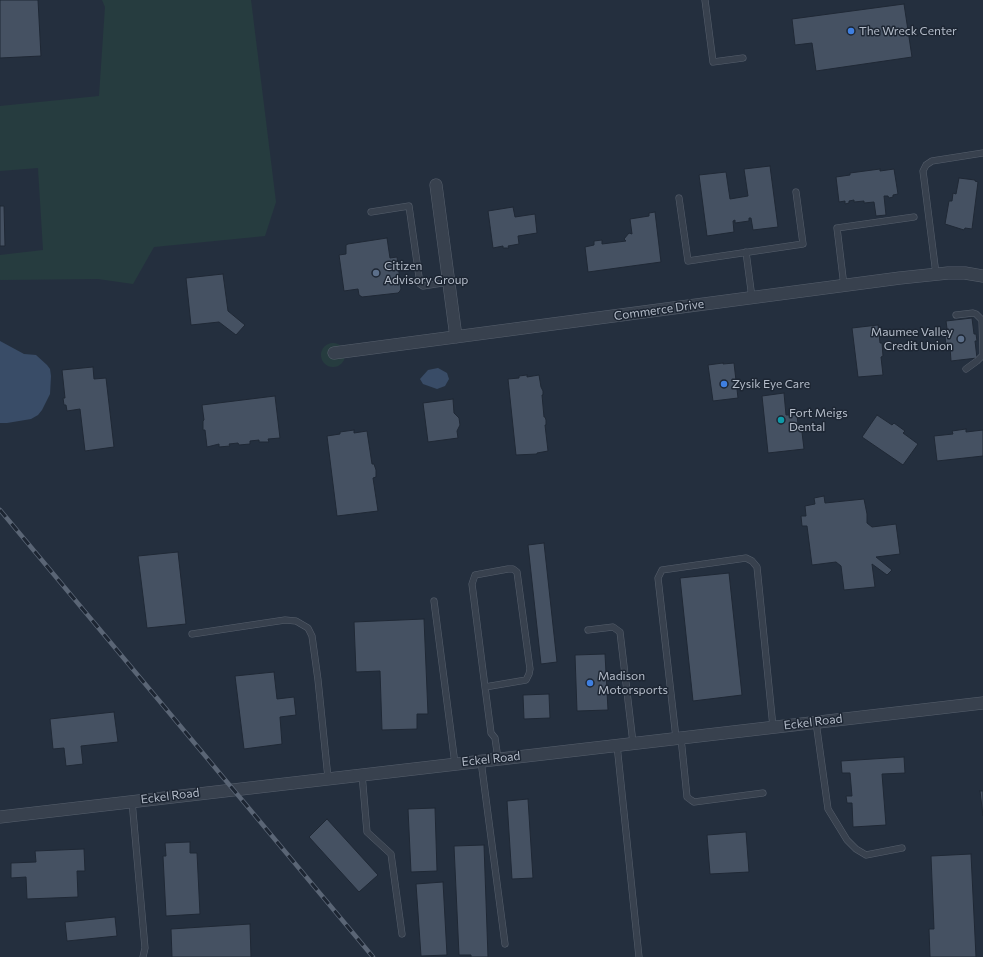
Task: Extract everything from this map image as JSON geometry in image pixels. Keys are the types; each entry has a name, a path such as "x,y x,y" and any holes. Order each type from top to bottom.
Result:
{"street":[{"path":"436,185 456,337"},
{"name":"Commerce Drive","path":"334,353 936,274 964,273 983,276"},
{"name":"Eckel Road","path":"0,817 983,703"}],"lane":[{"path":"705,0 713,62 743,58"},
{"path":"936,274 923,171 926,165 932,161 983,153"},
{"path":"679,198 688,260 803,244 796,192"},
{"path":"372,212 409,206 420,284 422,286 449,282"},
{"path":"844,286 837,228 914,217"},
{"path":"746,252 752,298"},
{"path":"956,314 973,313 982,320 983,355 966,369"},
{"path":"763,793 694,802 687,797 658,578 662,570 746,558 752,561 757,567 774,727"},
{"path":"485,687 526,680 529,674 530,669 517,572 514,569 475,575 472,584 485,687 491,733 495,738 498,759"},
{"path":"434,601 455,764"},
{"path":"192,634 285,620 296,621 308,628 312,636 318,680 328,778"},
{"path":"588,630 613,627 620,632 633,743"},
{"path":"816,722 828,809 847,840 856,849 866,855 902,848"},
{"path":"617,745 639,957"},
{"path":"481,761 505,944"},
{"path":"362,774 367,832 391,854 402,934"},
{"path":"132,801 144,948 143,957"}],"green space":[{"path":"102,0 251,0 276,202 265,236 154,247 133,284 98,279 0,280 0,255 43,250 38,168 0,171 0,106 99,96 105,7"},
{"path":"333,343 342,346 345,355 342,364 333,367 324,364 321,355 324,346"}],"water":[{"path":"0,341 24,354 36,355 50,369 50,394 42,410 38,415 31,419 0,423"},
{"path":"438,368 447,373 449,379 445,386 437,389 423,384 420,379 428,370"}],"building":[{"path":"0,0 38,0 41,56 0,58"},
{"name":"The Wreck Center","path":"904,4 912,57 816,71 812,43 795,45 792,19"},
{"path":"770,166 778,227 753,230 751,218 749,218 749,221 735,223 735,220 733,221 734,232 707,236 699,175 726,172 730,199 748,196 744,169"},
{"path":"880,169 880,171 894,169 898,194 889,198 888,196 884,196 886,215 876,216 874,202 854,202 854,200 845,204 845,201 839,202 836,177 850,175 850,173"},
{"path":"959,178 975,180 978,182 972,229 965,228 964,230 945,224 949,201 952,201 953,193 956,194"},
{"path":"0,206 4,206 5,246 0,246"},
{"path":"513,207 515,217 535,214 537,233 518,236 519,244 508,246 509,248 503,248 503,246 493,248 488,211"},
{"path":"655,212 661,262 588,272 585,247 594,245 594,241 602,240 602,244 626,241 624,239 629,233 632,234 630,219 649,216 649,213"},
{"path":"387,238 390,258 397,257 400,291 398,293 362,297 359,295 358,289 344,291 339,255 346,254 346,245"},
{"path":"223,274 228,311 245,325 236,335 219,322 191,325 186,278"},
{"name":"Maumee Valley Credit Union","path":"972,318 974,334 976,334 977,341 975,341 977,358 951,361 950,347 946,347 945,336 948,336 946,321"},
{"path":"878,325 880,343 882,343 883,356 881,357 883,375 858,377 852,328"},
{"name":"Zysik Eye Care","path":"734,363 738,398 713,401 708,365"},
{"path":"93,367 94,379 106,378 114,447 85,451 80,409 67,411 66,405 64,405 63,398 65,398 62,370"},
{"path":"527,375 527,377 539,375 543,391 542,395 544,417 546,420 545,425 548,451 537,454 516,455 508,379 519,378 519,376"},
{"name":"Fort Meigs Dental","path":"784,393 786,415 797,415 798,424 801,424 804,449 768,453 762,396"},
{"path":"275,396 280,438 268,439 269,442 259,442 259,440 250,441 250,444 239,445 238,443 229,444 230,446 219,447 219,444 207,447 205,430 203,430 204,420 202,405"},
{"path":"453,399 454,413 459,418 460,425 457,431 458,438 428,442 423,403"},
{"path":"877,415 892,425 894,423 905,431 903,433 918,444 903,465 862,437"},
{"path":"966,429 966,432 983,430 983,456 937,461 934,436 953,434 952,431"},
{"path":"354,430 354,433 367,431 372,464 374,464 376,470 376,477 373,478 378,511 337,516 327,436"},
{"path":"824,496 825,503 864,499 867,523 872,527 896,524 900,554 876,557 892,570 887,575 872,564 875,587 844,590 841,566 836,562 812,565 807,526 802,526 801,516 806,516 805,506 815,504 814,498"},
{"path":"544,543 557,662 541,664 528,545"},
{"path":"178,552 186,624 147,628 138,556"},
{"path":"729,573 742,695 693,701 680,578"},
{"path":"424,619 428,714 417,714 417,729 382,730 380,671 356,672 354,622"},
{"path":"605,654 608,710 577,711 575,655"},
{"path":"274,672 277,699 294,697 296,715 280,717 282,744 244,749 235,676"},
{"path":"549,694 550,718 524,719 523,695"},
{"path":"114,712 118,742 81,746 83,764 66,766 64,748 53,749 50,719"},
{"path":"904,757 905,773 882,774 886,825 853,827 852,803 847,803 846,796 852,796 850,773 842,773 841,761"},
{"path":"980,791 983,791 983,816"},
{"path":"528,799 533,878 512,879 507,801"},
{"path":"435,808 437,871 411,872 408,809"},
{"path":"327,819 378,875 359,892 309,837"},
{"path":"746,832 749,872 710,874 707,835"},
{"path":"190,842 190,853 197,853 200,914 166,916 163,856 166,856 165,843"},
{"path":"484,845 488,957 459,955 454,846"},
{"path":"84,849 85,871 77,871 78,897 27,899 26,877 11,878 11,863 36,862 35,851"},
{"path":"971,854 976,957 930,957 929,929 934,929 931,856"},
{"path":"443,882 447,955 421,956 416,884"},
{"path":"115,917 117,936 67,941 65,922"},
{"path":"250,924 251,957 172,957 171,929"}],"railway":[{"path":"0,510 373,957"}],"place":[{"name":"The Wreck Center","path":"851,31"},
{"name":"Citizen Advisory Group","path":"376,273"},
{"name":"Maumee Valley Credit Union","path":"961,339"},
{"name":"Zysik Eye Care","path":"724,384"},
{"name":"Fort Meigs Dental","path":"781,420"},
{"name":"Madison Motorsports","path":"590,683"}]}
